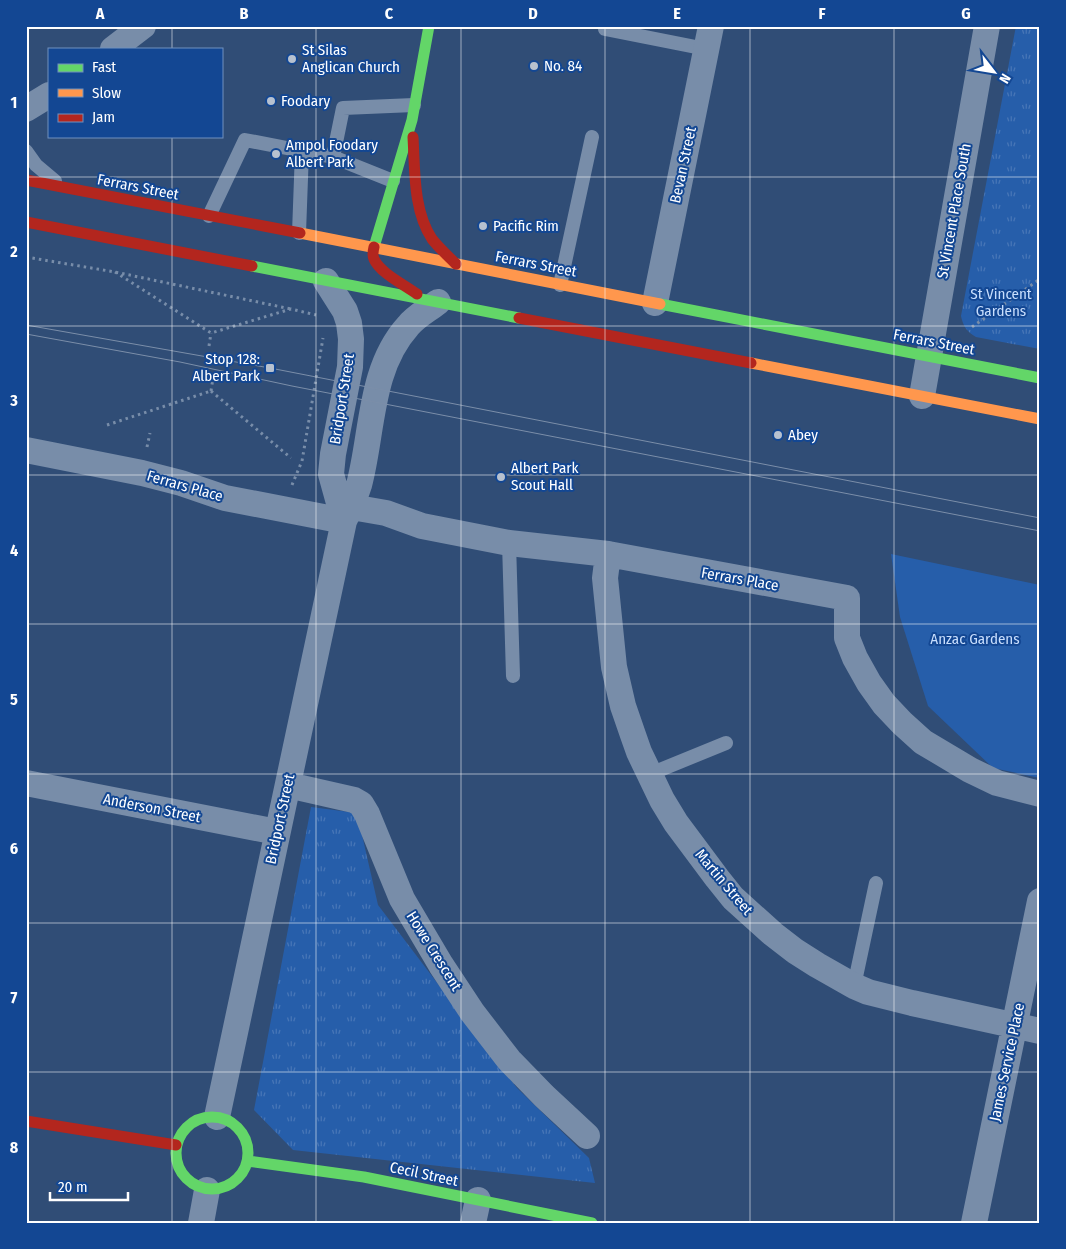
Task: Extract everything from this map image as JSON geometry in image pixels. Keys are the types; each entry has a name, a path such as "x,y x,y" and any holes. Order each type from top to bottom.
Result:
{"main road":[{"path":"429,26 412,120 373,255 378,265 393,277 432,301"},
{"path":"412,120 417,193 423,221 431,237 456,264"},
{"name":"Ferrars Street","path":"26,180 1040,378"},
{"path":"27,221 1040,419"},
{"path":"217,1117 228,1120 238,1127 245,1137 248,1161 243,1173 232,1184 220,1189 207,1190 189,1182 182,1174 176,1162 176,1145 181,1133 188,1125 200,1119 217,1117"},
{"path":"26,1120 176,1145"},
{"name":"Cecil Street","path":"248,1161 364,1177 475,1212 592,1223"}],"street":[{"path":"114,48 143,26"},
{"name":"St Vincent Place South","path":"922,396 987,26"},
{"name":"Bevan Street","path":"655,303 709,38"},
{"path":"26,109 48,96"},
{"name":"Bridport Street","path":"326,280 345,311 351,340 350,367 331,474 332,481 345,511"},
{"name":"Bridport Street","path":"217,1117 345,511 359,482 374,402 386,361 396,341 408,325 432,301"},
{"name":"Ferrars Place","path":"26,450 142,473 181,483 225,498 284,509 386,513 430,528 509,543 608,554 847,598 847,638 855,658 884,704 902,723 923,742 997,784 1040,794"},
{"name":"Martin Street","path":"608,554 605,578 614,668 623,706 633,735 662,800 676,823 733,898 795,951 854,986 868,992 912,1003 1040,1031"},
{"name":"Anderson Street","path":"26,783 278,832"},
{"name":"Howe Crescent","path":"288,785 354,800 361,804 367,814 402,899 441,965 472,1012 509,1060 586,1136"},
{"name":"James Service Place","path":"974,1223 1014,1025 1036,939 1040,901"},
{"path":"201,1223 207,1190"}],"lane":[{"path":"605,29 709,38"},
{"path":"333,157 344,108 414,105"},
{"path":"560,284 592,137"},
{"path":"209,216 245,140 333,157 393,181"},
{"path":"26,151 33,162 63,188"},
{"path":"299,233 302,151"},
{"path":"509,543 513,676"},
{"path":"650,774 726,742"},
{"path":"854,986 876,883"}],"path":[{"path":"26,257 115,272 322,317"},
{"path":"115,272 211,333 291,309"},
{"path":"972,327 1040,279"},
{"path":"208,346 211,333"},
{"path":"284,509 286,499 302,461 319,362"},
{"path":"211,391 213,378"},
{"path":"107,425 211,391"},
{"path":"211,391 290,458"}],"green space":[{"name":"St Vincent Gardens","path":"1016,26 1040,26 1040,349 976,337 966,328 961,316"},
{"name":"Anzac Gardens","path":"891,554 1040,585 1040,778 993,768 928,706 900,617"},
{"path":"311,807 357,813 378,905 517,1088 589,1158 595,1183 293,1150 254,1110"}],"tram line":[{"path":"26,325 270,368 1040,518"},
{"path":"26,334 180,362 292,386 1040,531"}],"traffic: fast":[{"path":"374,247 412,120 429,26"},
{"path":"252,266 519,318"},
{"path":"660,304 1040,378"},
{"path":"219,1117 238,1127 246,1139 248,1153 246,1167 238,1179 226,1187 205,1189 186,1179 178,1167 176,1146 186,1127 198,1119 219,1117"},
{"path":"248,1161 364,1177 592,1223"}],"traffic: slow":[{"path":"300,233 660,304"},
{"path":"751,363 1040,419"}],"traffic: jam":[{"path":"413,137 416,190 421,215 432,239 456,264"},
{"path":"26,180 300,233"},
{"path":"26,222 252,266"},
{"path":"374,247 373,258 377,264 393,278 417,294"},
{"path":"519,318 751,363"},
{"path":"26,1121 176,1145"}],"place":[{"name":"St Silas Anglican Church","path":"292,59"},
{"name":"No. 84","path":"534,66"},
{"name":"Foodary","path":"271,101"},
{"name":"Ampol Foodary Albert Park","path":"276,154"},
{"name":"Pacific Rim","path":"483,226"},
{"name":"Stop 128: Albert Park","path":"270,368"},
{"name":"Abey","path":"778,435"},
{"name":"Albert Park Scout Hall","path":"501,477"}]}
